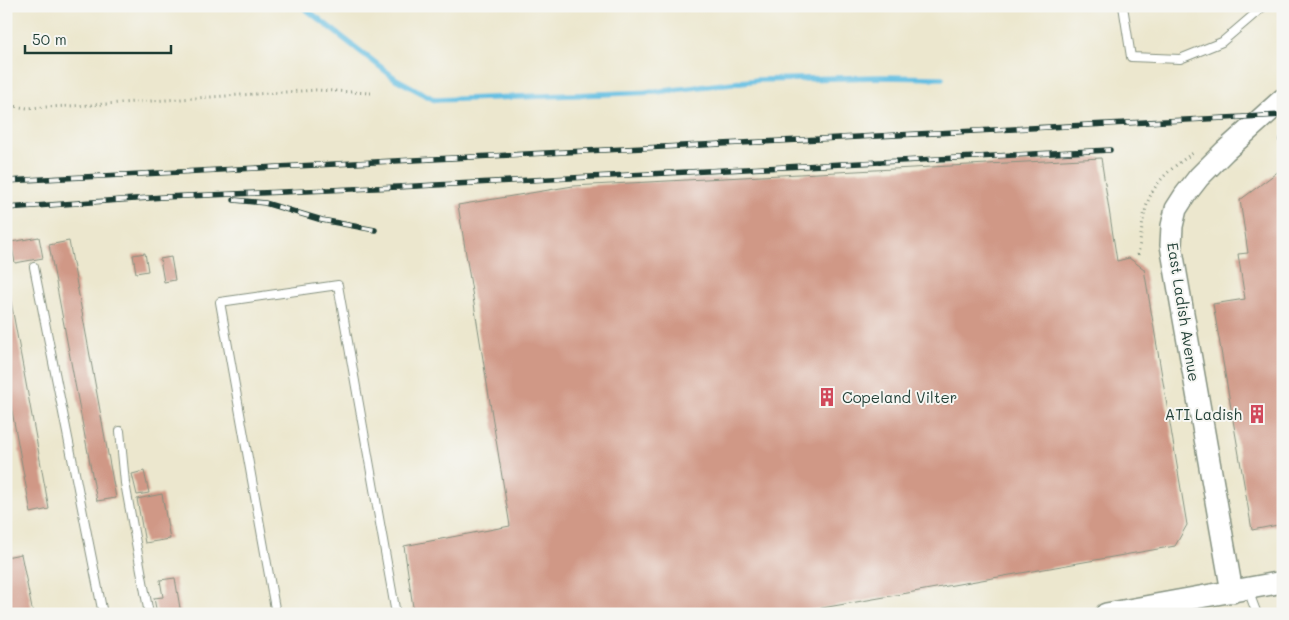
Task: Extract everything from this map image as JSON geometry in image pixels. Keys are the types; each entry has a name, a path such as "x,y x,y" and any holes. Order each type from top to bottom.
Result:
{"street":[{"name":"East Ladish Avenue","path":"1239,590 1172,245 1172,226 1176,209 1199,178 1225,151 1283,99"},
{"path":"1106,614 1283,582"}],"lane":[{"path":"1123,6 1132,57 1180,60 1222,42 1264,6"},
{"path":"34,267 103,614"},
{"path":"276,614 220,302 338,285 396,614"},
{"path":"120,432 125,484 149,614"},
{"path":"1239,590 1257,614"}],"path":[{"path":"6,106 27,108 90,105 316,90 371,93"}],"building":[{"name":"Copeland Vilter","path":"1101,158 1117,261 1129,258 1144,269 1187,525 1175,546 788,614 414,614 404,546 510,526 458,205 573,186"},
{"name":"ATI Ladish","path":"1283,168 1283,524 1252,530 1213,304 1245,299 1238,254 1248,253 1240,200"},
{"path":"39,237 43,258 15,263 11,242"},
{"path":"69,241 116,498 97,501 49,245"},
{"path":"145,253 148,271 136,273 133,255"},
{"path":"171,257 175,280 164,282 160,259"},
{"path":"6,280 49,509 31,513 6,379"},
{"path":"144,471 149,493 137,495 132,474"},
{"path":"162,494 170,539 145,543 137,499"},
{"path":"21,554 33,614 6,614 6,557"},
{"path":"175,578 181,614 157,614 154,598 163,597 160,580"}],"waterway":[{"path":"302,6 396,79 435,100 656,92 758,80 880,77 942,78"}],"railway":[{"path":"6,181 1283,115"},
{"path":"6,208 164,197 398,187 1110,150"},
{"path":"234,200 265,203 322,220 375,230"}],"place":[{"name":"Copeland Vilter","path":"827,397"},
{"name":"ATI Ladish","path":"1257,414"}]}
